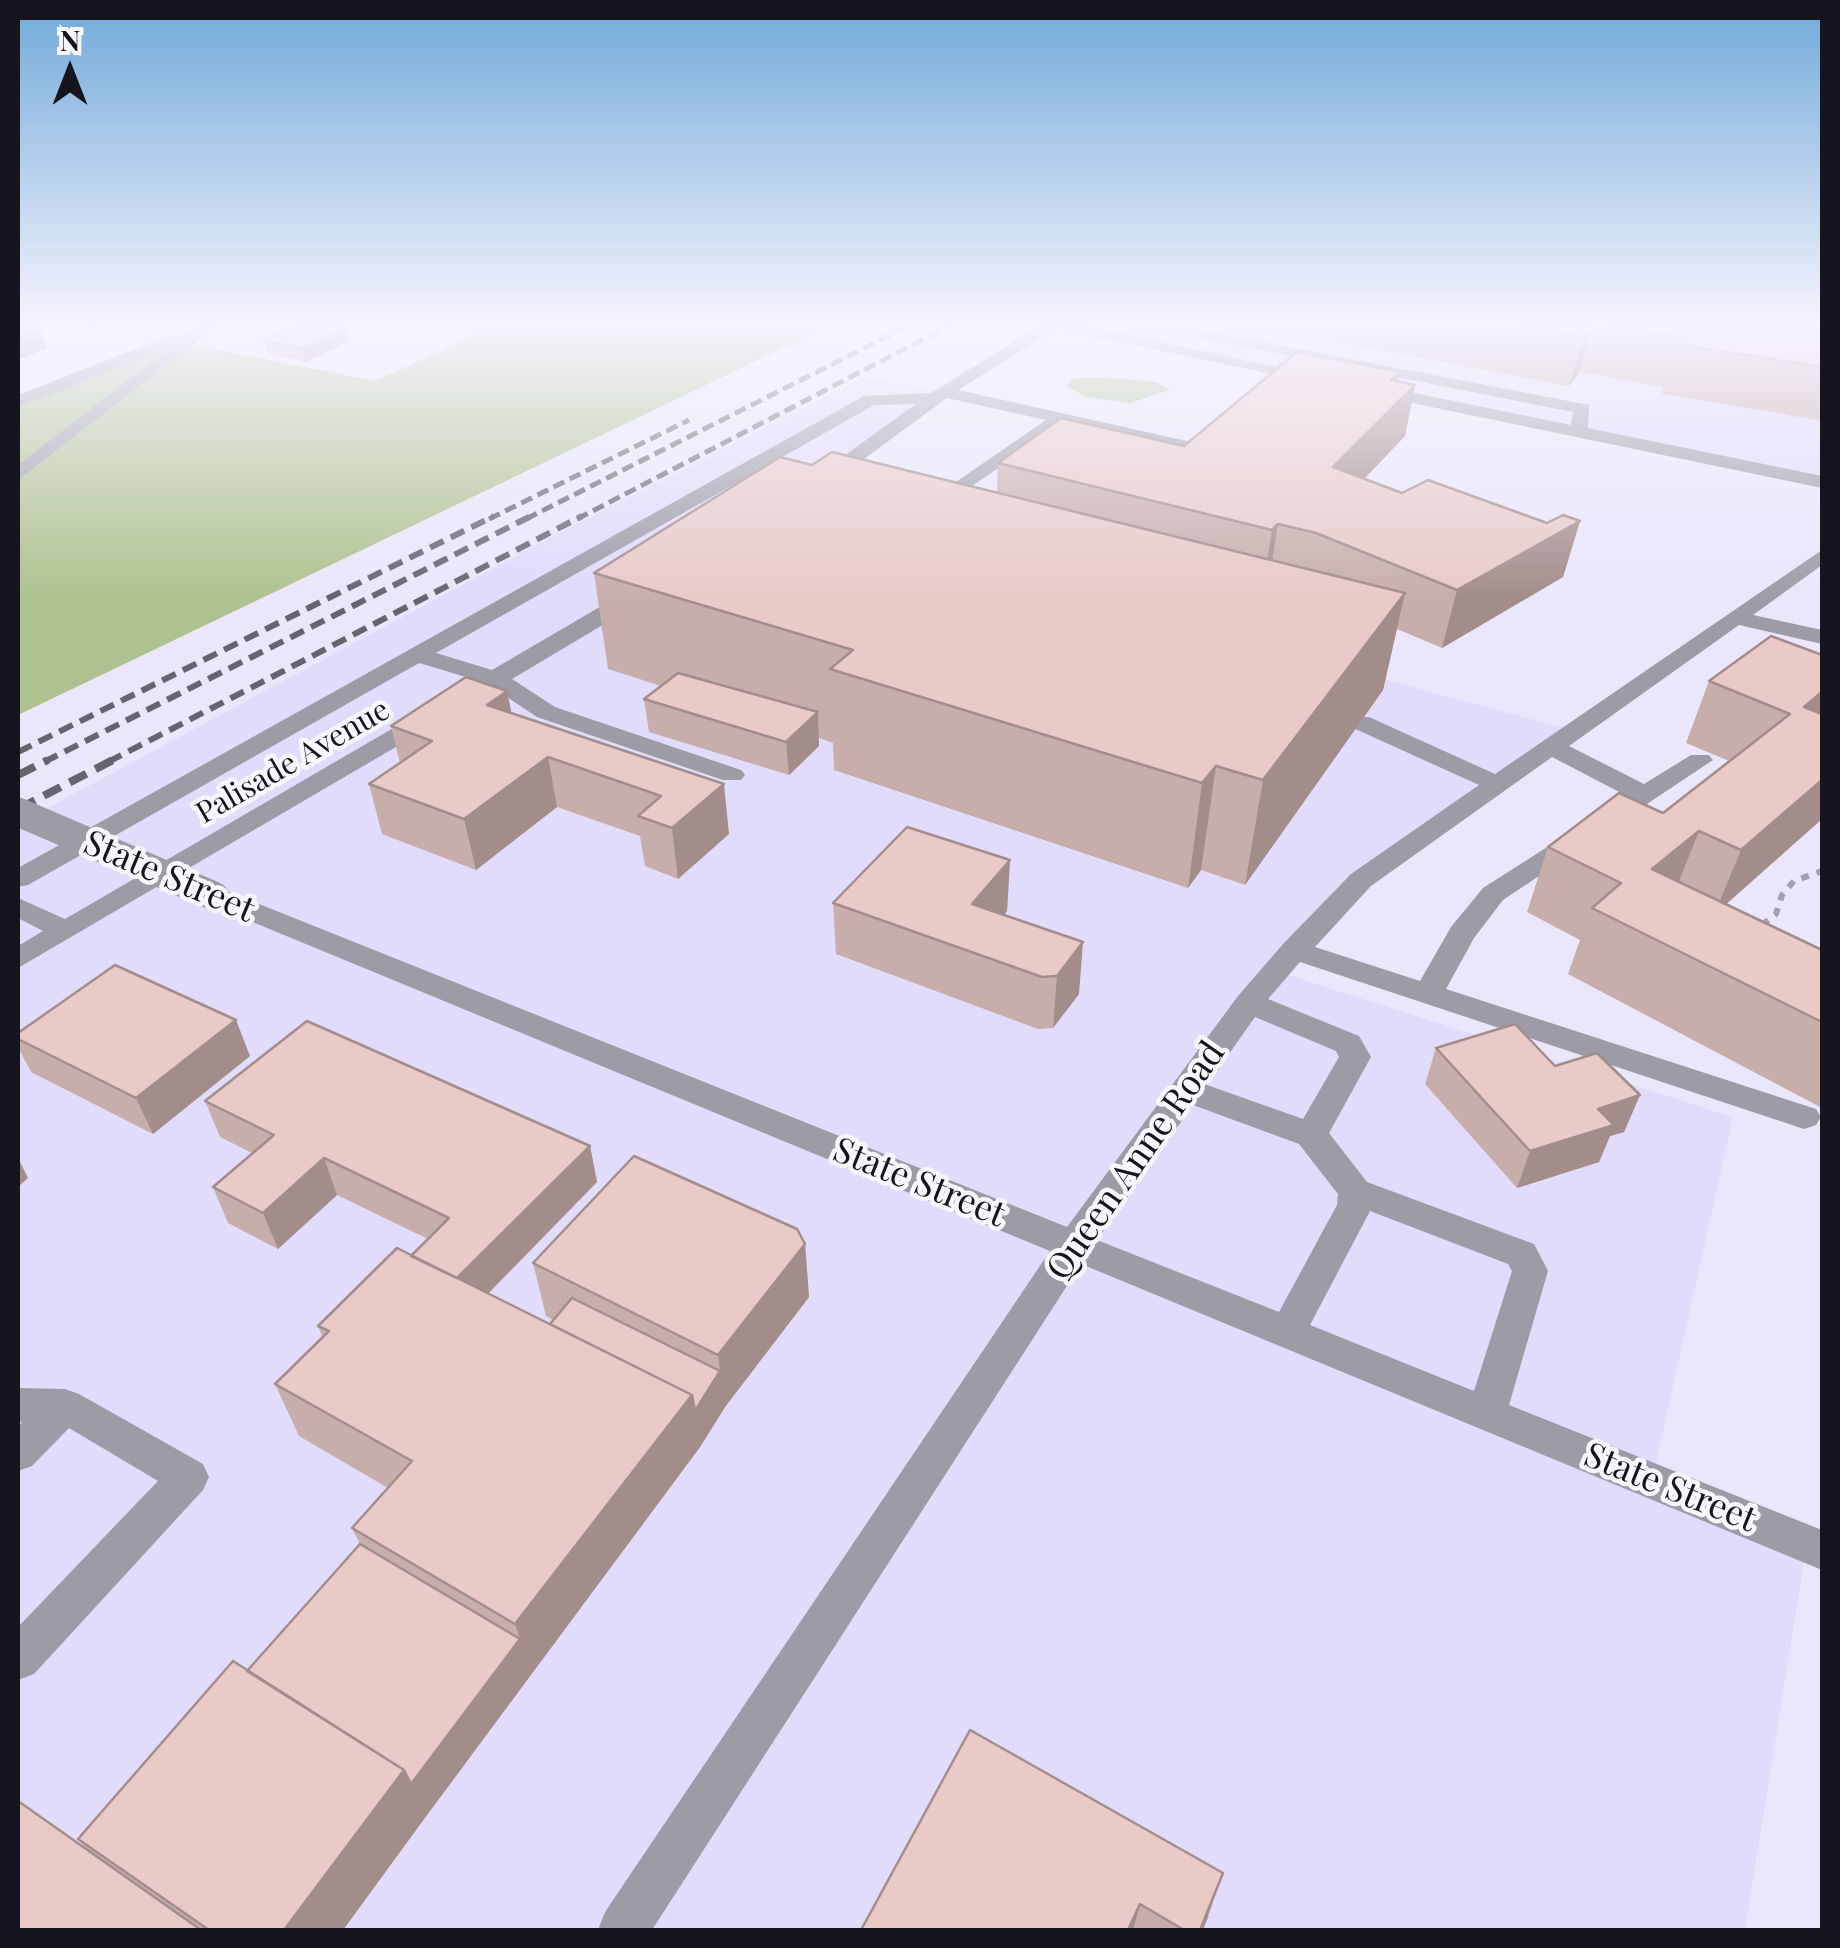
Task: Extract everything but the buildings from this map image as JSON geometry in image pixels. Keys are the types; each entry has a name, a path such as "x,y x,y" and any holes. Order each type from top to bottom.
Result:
{"street":[{"path":"18,474 92,416"},
{"path":"18,880 842,416"},
{"path":"841,499 809,490 911,416"},
{"path":"1049,416 1200,449 1240,416"},
{"path":"1500,416 1822,482"},
{"path":"1578,432 1581,416"},
{"path":"923,522 1060,418"},
{"name":"Queen Anne Road","path":"624,1930 1074,1246 1249,1003 1294,950 1361,880 1822,556"},
{"name":"Palisade Avenue","path":"18,959 661,581"},
{"path":"1735,618 1822,637"},
{"path":"416,656 495,678 546,712 732,775"},
{"path":"1360,722 1499,784"},
{"path":"1552,747 1646,796"},
{"path":"1428,994 1461,934 1493,894 1700,760"},
{"name":"State Street","path":"18,812 214,896 1822,1550"},
{"path":"18,907 66,931"},
{"path":"1294,950 1804,1117"},
{"path":"1249,1003 1348,1044 1354,1058 1311,1135"},
{"path":"1186,1090 1311,1135 1355,1191 1522,1254 1530,1271 1487,1414"},
{"path":"1288,1333 1355,1204 1355,1191"},
{"path":"18,1405 65,1406 189,1477 18,1658"},
{"path":"18,1453 65,1406"}],"path":[{"path":"1751,927 1764,924 1776,914 1782,894 1794,880 1822,871"}],"shaded area":[{"path":"788,416 912,416 774,515 1575,731 1361,880 1275,971 1733,1117 1652,1480 1807,1543 1745,1930 18,1930 18,824 555,535"},
{"path":"1501,416 1822,416 1822,482"}],"green space":[{"path":"18,416 641,416 18,715"}],"railway":[{"path":"526,519 730,416"},
{"path":"577,519 776,416"},
{"path":"489,519 689,420"},
{"path":"18,752 494,516"},
{"path":"44,762 531,516"},
{"path":"108,762 582,516"},
{"path":"44,762 48,760"},
{"path":"18,809 113,760"},
{"path":"18,775 44,762"}]}
